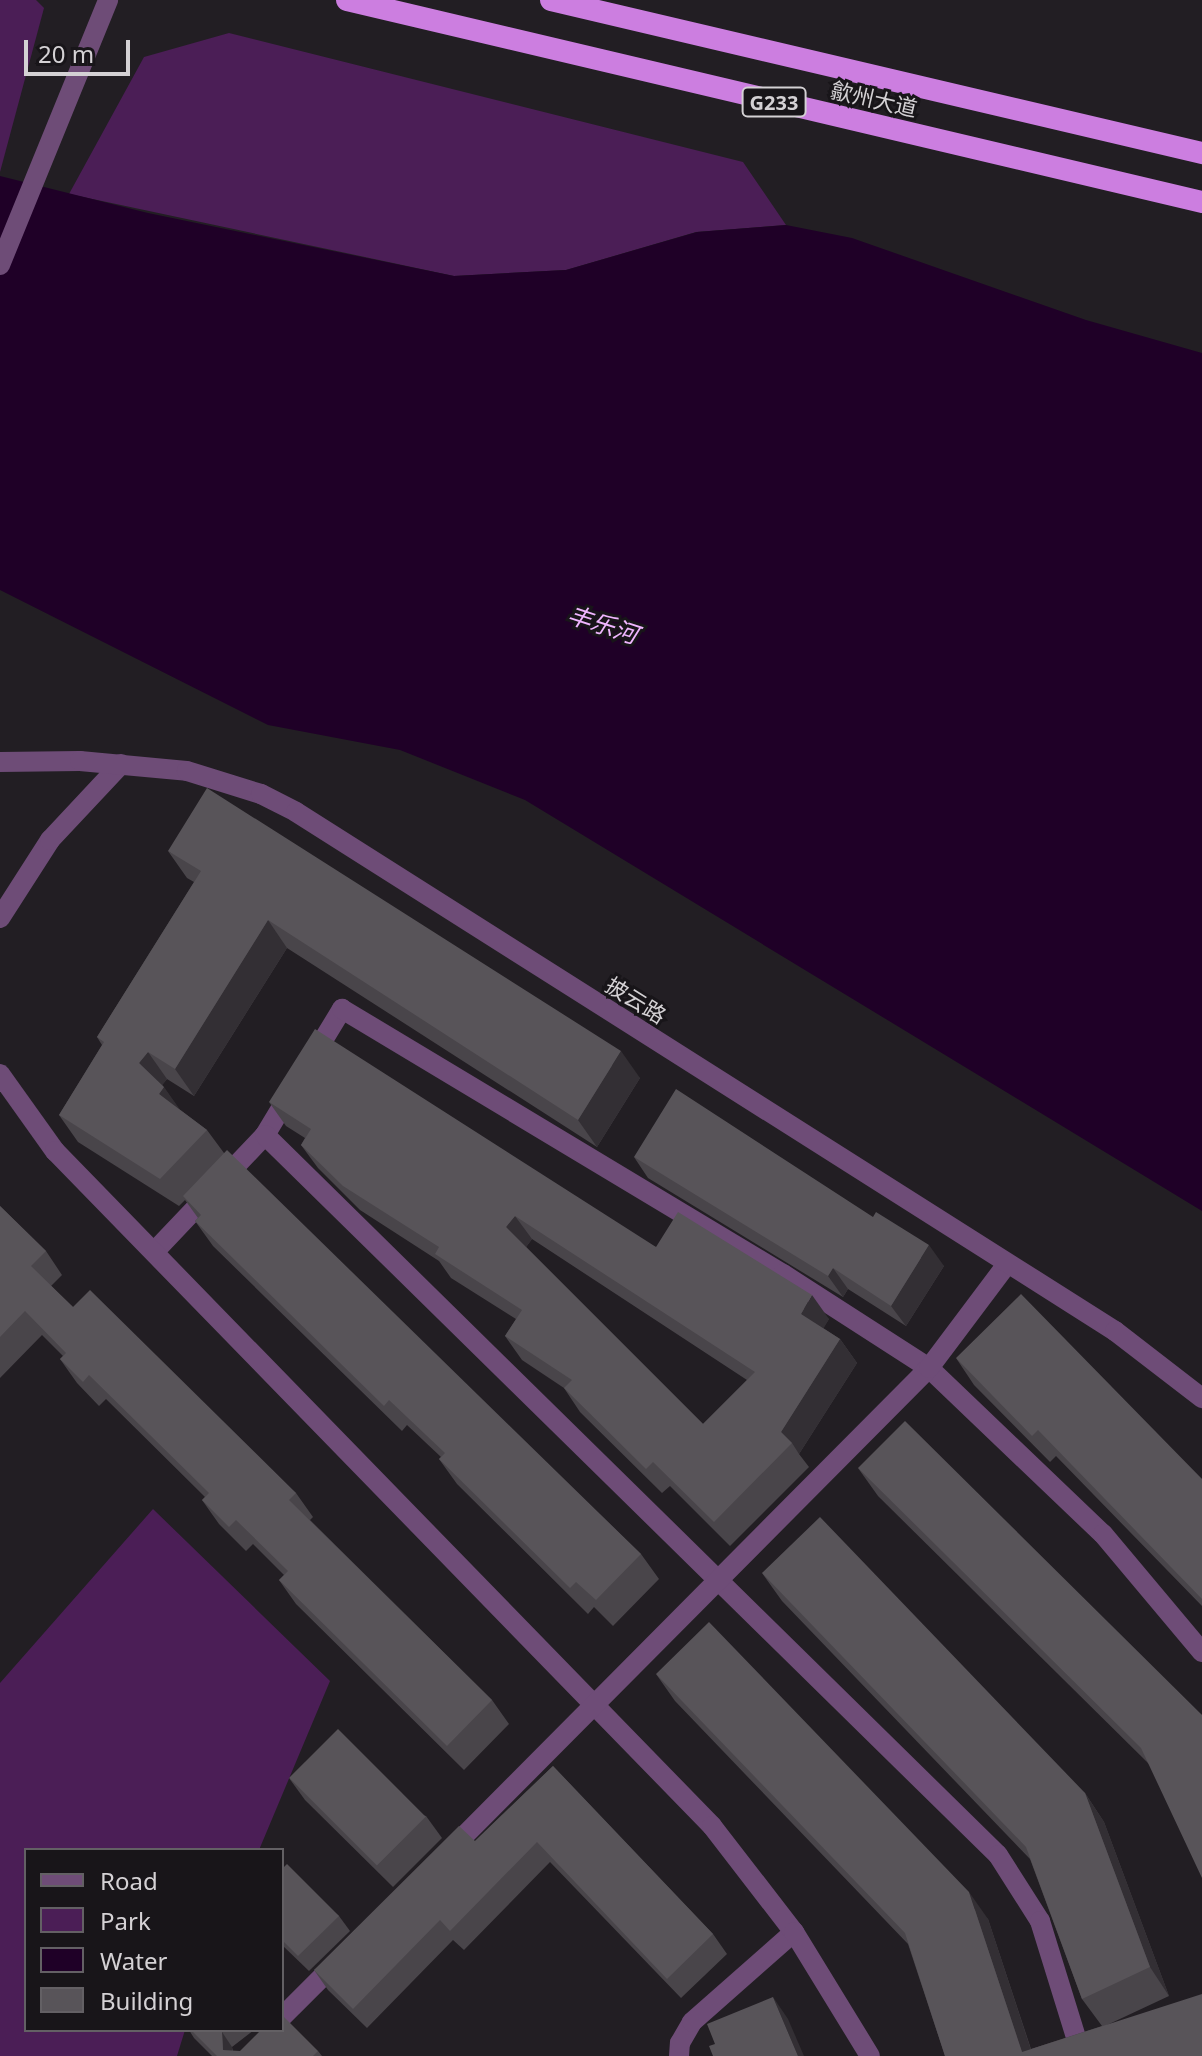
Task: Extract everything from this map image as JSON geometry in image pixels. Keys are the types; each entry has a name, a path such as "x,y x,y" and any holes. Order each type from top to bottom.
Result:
{"highway":[{"name":"歙州大道","path":"347,0 1202,202"},
{"name":"歙州大道","path":"551,0 1202,153"}],"street":[{"path":"0,265 108,0"},
{"name":"披云路","path":"0,762 121,764 225,781 296,812 1115,1331 1202,1398"},
{"path":"0,918 50,840 121,764"},
{"path":"154,1252 265,1135 342,1009 783,1274 929,1368 1103,1534 1202,1652"},
{"path":"2,1080 55,1151 712,1826 794,1932 870,2056"},
{"path":"265,1135 998,1855 1040,1921 1076,2037"},
{"path":"428,1871 929,1368 1007,1264"},
{"path":"679,2056 680,2043 692,2022 794,1932"},
{"path":"284,2015 349,1950"}],"green space":[{"path":"0,0 36,0 44,8 0,172"},
{"path":"229,33 743,162 786,225 696,232 566,270 454,276 69,194 144,57"},
{"path":"153,1509 330,1681 260,1848 24,1848 24,2032 184,2032 177,2056 0,2056 0,1683"}],"water":[{"name":"丰乐河","path":"0,176 148,213 454,276 566,270 697,232 786,225 852,238 1086,320 1202,353 1202,1211 525,800 400,750 268,725 0,590"}],"building":[{"path":"207,788 621,1051 578,1120 268,920 175,1069 148,1052 139,1063 164,1087 159,1094 207,1130 160,1179 59,1115 104,1042 97,1037 201,871 168,851"},
{"path":"315,1029 656,1247 678,1212 812,1295 801,1314 840,1339 781,1432 792,1443 714,1522 653,1462 646,1469 564,1388 572,1380 505,1336 522,1310 435,1254 439,1247 343,1186 301,1145 311,1129 269,1102","holes":["515,1216 755,1372 703,1424 506,1227"]},
{"path":"676,1089 873,1217 876,1212 929,1245 891,1306 833,1268 828,1276 634,1157"},
{"path":"227,1150 641,1554 596,1600 576,1582 570,1588 439,1459 445,1453 389,1400 384,1406 195,1221 201,1215 183,1196"},
{"path":"0,1206 46,1251 31,1266 73,1307 90,1290 296,1493 289,1500 492,1700 447,1746 279,1580 288,1571 236,1520 229,1527 202,1500 209,1493 89,1375 83,1382 60,1359 66,1353 25,1311 0,1337"},
{"path":"1021,1294 1202,1479 1202,1599 1038,1430 1032,1436 956,1358"},
{"path":"905,1421 1202,1715 1202,1878 1141,1748 858,1468"},
{"path":"820,1517 1085,1793 1150,1967 1082,1999 1026,1847 762,1573"},
{"path":"709,1622 969,1892 1022,2052 1202,1994 1202,2056 945,2056 905,1933 656,1674"},
{"path":"338,1729 426,1817 377,1865 289,1778"},
{"path":"553,1766 713,1934 667,1979 537,1842 450,1931 440,1920 353,2009 314,1970 459,1826 475,1841"},
{"path":"287,1864 339,1916 298,1956 284,1942 284,1867"},
{"path":"773,1997 798,2056 713,2056 709,2046 715,2044 707,2024"},
{"path":"284,2017 318,2051 313,2056 217,2056 193,2032 222,2032 223,2050 240,2051 259,2032 284,2032"}]}
